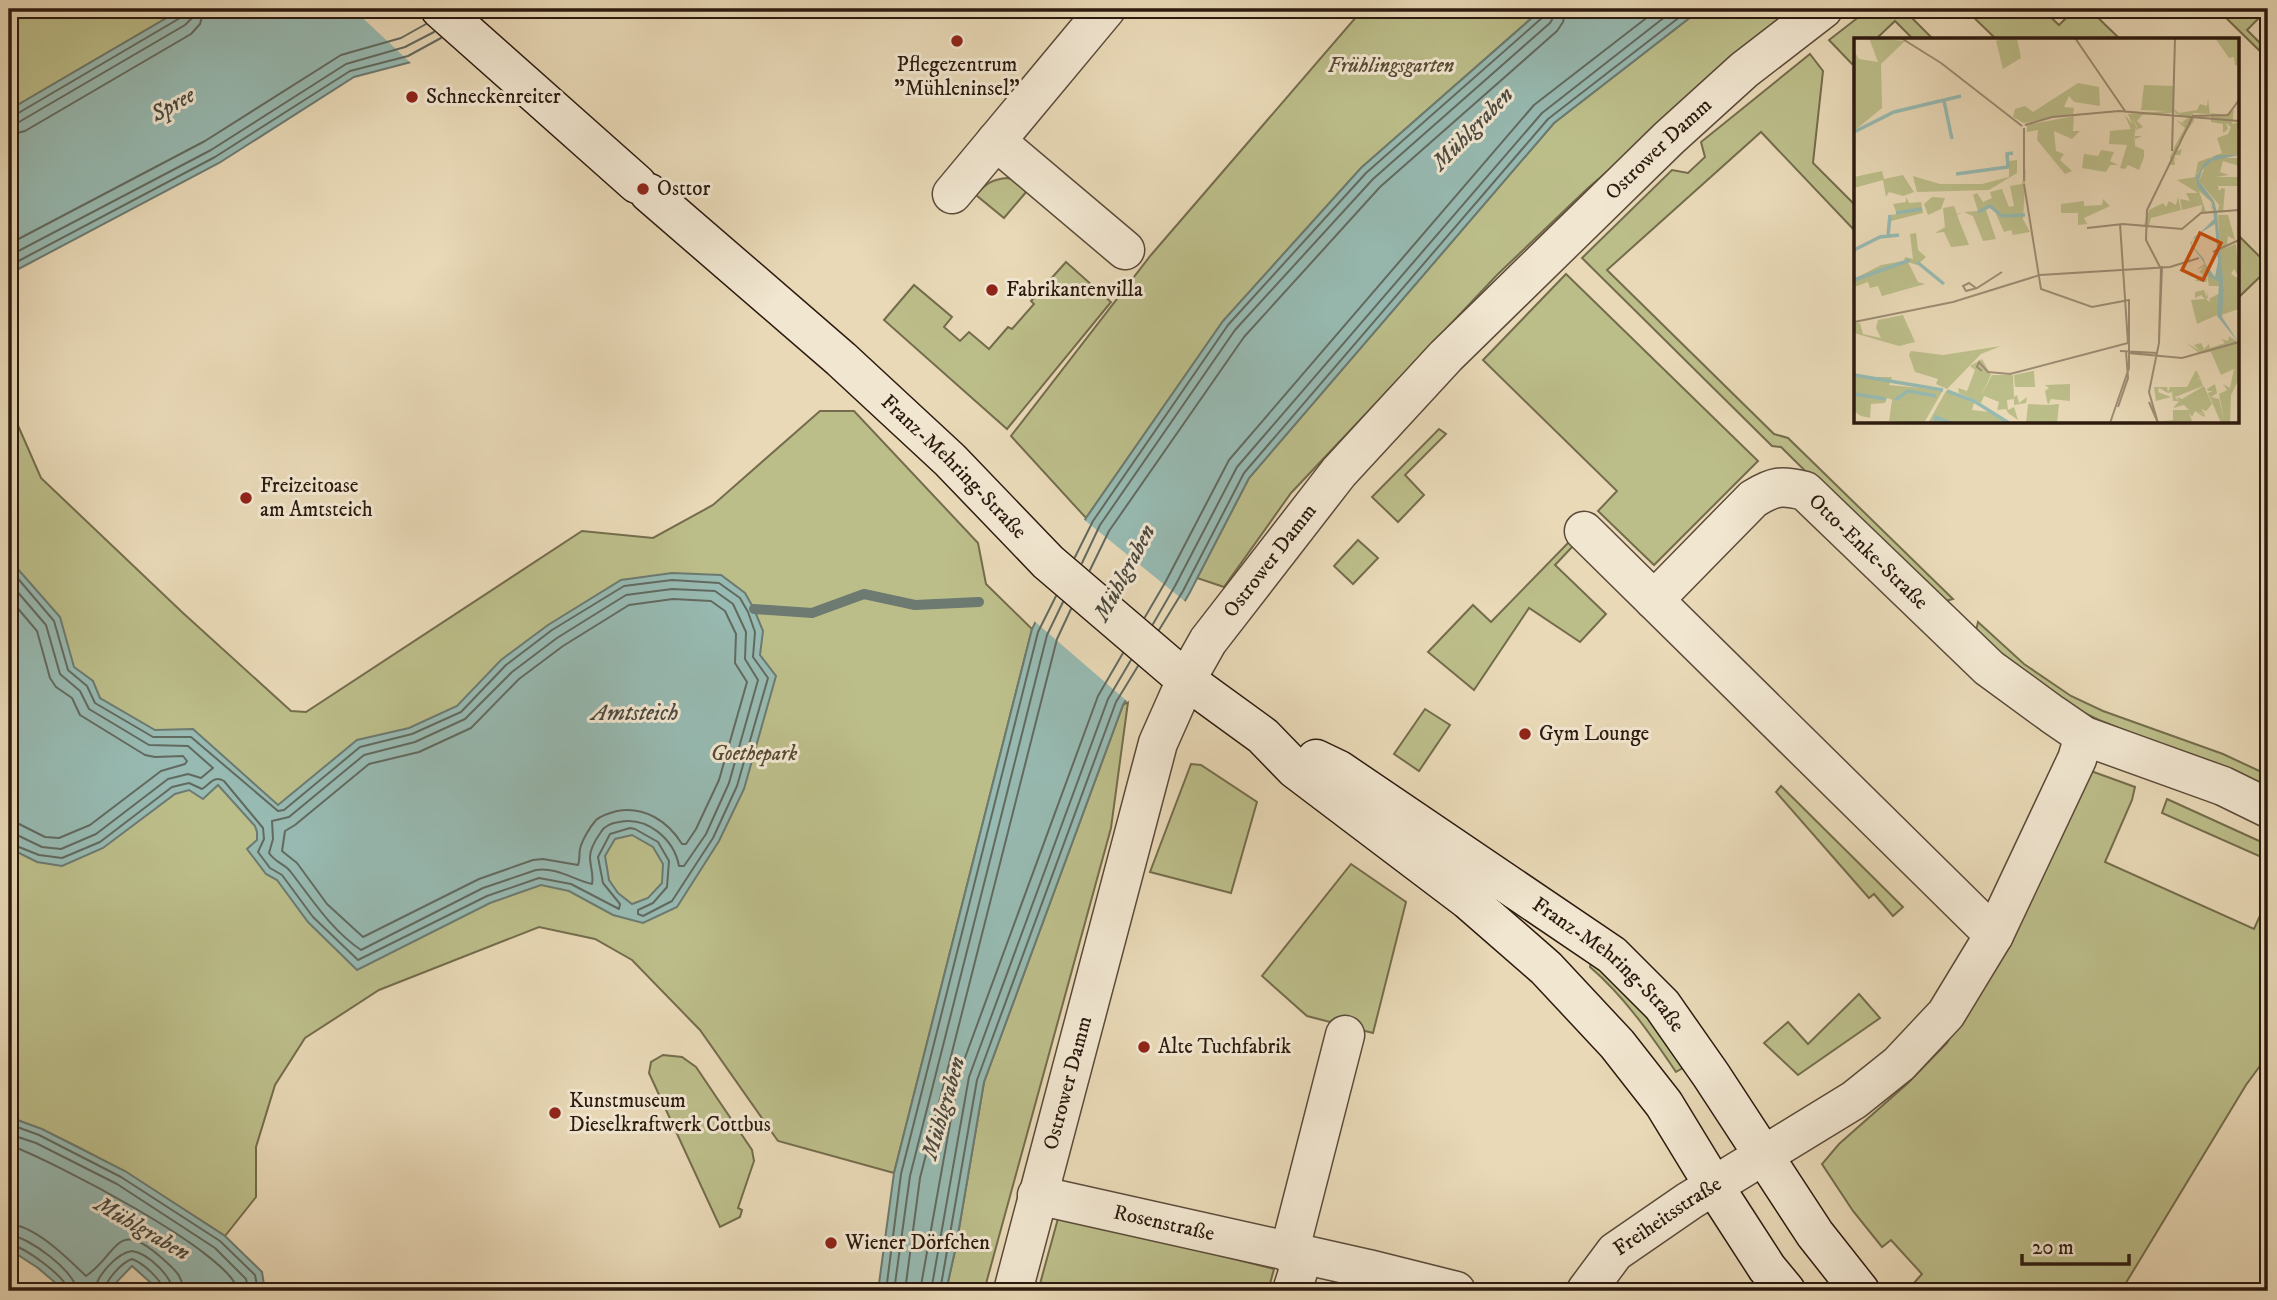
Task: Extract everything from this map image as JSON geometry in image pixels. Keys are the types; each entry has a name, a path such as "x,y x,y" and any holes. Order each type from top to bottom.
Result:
{"street":[{"name":"Franz-Mehring-Straße","path":"440,9 643,189 826,345 950,460 1048,562 1186,680 1263,736 1295,769 1468,900 1546,968 1617,1044 1656,1094 1768,1268 1786,1291"},
{"path":"952,194 1105,9"},
{"name":"Ostrower Damm","path":"1013,1291 1158,743 1186,680 1208,641 1339,472 1411,394 1555,248 1669,138 1744,70 1824,9"},
{"path":"996,141 1125,250"},
{"name":"Otto-Enke-Straße","path":"1654,600 1753,499 1767,490 1783,486 1805,491 1989,668 2084,736 2223,786 2268,808"},
{"path":"1584,531 1994,935"},
{"name":"Franz-Mehring-Straße","path":"1263,736 1339,770 1612,955 1662,1005 1815,1234 1860,1291"},
{"path":"1764,1157 1854,1100 1899,1064 1947,1014 1994,935 2077,759 2084,736"},
{"path":"1295,1267 1345,1035"},
{"name":"Freiheitsstraße","path":"1586,1291 1615,1252 1714,1186 1764,1157"},
{"name":"Rosenstraße","path":"1037,1195 1295,1267 1456,1291"}],"green space":[{"path":"9,9 182,9 9,110"},
{"name":"Frühlingsgarten","path":"1363,9 1542,9 1361,168 1223,321 1086,518 1011,436 1151,255"},
{"path":"1701,9 1797,9 1588,188 1497,275 1291,493 1224,587 1197,578 1249,478 1554,123"},
{"path":"1869,9 1903,9 1932,38 1912,38 1895,21 1877,38 1854,38 1852,64 1829,40"},
{"path":"1965,9 2042,9 2059,25 2075,9 2089,9 2119,38 1995,38"},
{"path":"2217,9 2264,9 2266,11 2247,30 2268,51 2268,59"},
{"path":"1810,54 1823,71 1813,163 1854,204 1854,230 1761,132 1607,270 1774,434 1788,438 1953,599 1939,603 1781,447 1772,446 1582,258 1672,170 1688,173 1705,157 1701,142"},
{"path":"1008,178 1027,191 1004,218 976,195 990,182"},
{"path":"2238,235 2268,265 2268,269 2239,297"},
{"path":"1066,262 1111,302 1007,429 884,320 914,285 952,317 944,327 960,341 969,332 989,349 1008,327 1012,329 1034,304 1031,301"},
{"path":"1566,274 1758,461 1654,565 1598,511 1617,491 1483,360"},
{"name":"Goethepark","path":"9,405 41,478 291,711 306,712 582,531 653,538 713,505 820,411 854,411 978,543 986,584 1032,629 894,1173 778,1141 700,1030 632,960 595,939 539,927 379,990 305,1038 275,1085 256,1147 256,1197 225,1236 93,1155 9,1117"},
{"path":"1439,429 1446,434 1405,475 1424,495 1398,522 1372,497"},
{"path":"1358,540 1378,558 1353,584 1334,566"},
{"path":"1569,542 1573,546 1555,565 1606,614 1580,642 1529,608 1474,690 1428,652 1473,605 1491,622"},
{"path":"1978,622 2024,664 2071,696 2103,711 2223,754 2268,775 2268,790 2059,701 1975,635"},
{"path":"1128,702 1111,828 984,1291 946,1291 984,1082 1123,705"},
{"path":"1425,709 1450,725 1419,771 1394,754"},
{"path":"1191,764 1201,765 1257,802 1231,893 1150,872"},
{"path":"2091,771 2135,787 2105,862 2254,929 2268,898 2268,1055 2246,1085 2121,1291 1920,1291 1913,1284 1922,1274 1891,1240 1882,1247 1853,1211 1822,1164 1839,1144 1908,1083 1947,1043 2037,886"},
{"path":"1781,786 1903,907 1893,916 1874,894 1869,898 1776,792"},
{"path":"2167,799 2268,845 2268,860 2162,813"},
{"path":"1351,864 1406,902 1373,1033 1307,1016 1262,976"},
{"path":"1591,963 1654,1023 1686,1066 1676,1072 1626,1003 1590,967"},
{"path":"1859,994 1880,1018 1798,1075 1764,1043 1788,1022 1808,1044"},
{"path":"663,1055 682,1057 696,1067 752,1150 754,1161 738,1208 742,1210 740,1217 720,1227 649,1073 651,1062"},
{"path":"1059,1215 1274,1269 1268,1291 1038,1291"}],"water":[{"name":"Spree","path":"182,9 511,9 411,62 354,77 219,163 9,274 9,110"},
{"name":"Mühlgraben","path":"1542,9 1701,9 1554,123 1249,478 1189,594 1123,705 984,1082 946,1291 878,1291 894,1173 1032,629 1086,518 1223,321 1361,168"},
{"name":"Amtsteich","path":"9,559 60,617 74,667 93,681 100,698 155,730 193,729 278,805 357,740 409,728 457,706 501,660 548,625 621,580 672,573 721,575 745,593 754,609 763,631 760,655 776,676 744,789 719,841 677,907 643,923 613,915 569,891 541,885 490,903 357,970 308,922 277,880 266,874 247,849 257,840 255,826 218,785 203,799 189,790 175,794 103,848 62,866 37,862 9,848","holes":["632,835 653,847 663,864 662,883 648,898 632,904 618,893 609,880 605,856 615,839"]},
{"name":"Mühlgraben","path":"9,1117 42,1129 125,1171 225,1236 262,1272 265,1291 160,1291 132,1266 108,1291 65,1291 38,1268 9,1249"}],"pier":[{"path":"353,9 515,9 413,65"},
{"path":"1082,518 1187,603 1128,702 1033,620"}],"waterway":[{"path":"754,609 812,613 864,594 915,605 979,602"}],"place":[{"name":"Pflegezentrum \"Mühleninsel\"","path":"957,41"},
{"name":"Schneckenreiter","path":"412,97"},
{"name":"Osttor","path":"643,189"},
{"name":"Fabrikantenvilla","path":"992,290"},
{"name":"Freizeitoase am Amtsteich","path":"246,498"},
{"name":"Gym Lounge","path":"1525,734"},
{"name":"Alte Tuchfabrik","path":"1144,1047"},
{"name":"Kunstmuseum Dieselkraftwerk Cottbus","path":"555,1113"},
{"name":"Wiener Dörfchen","path":"831,1243"}]}
